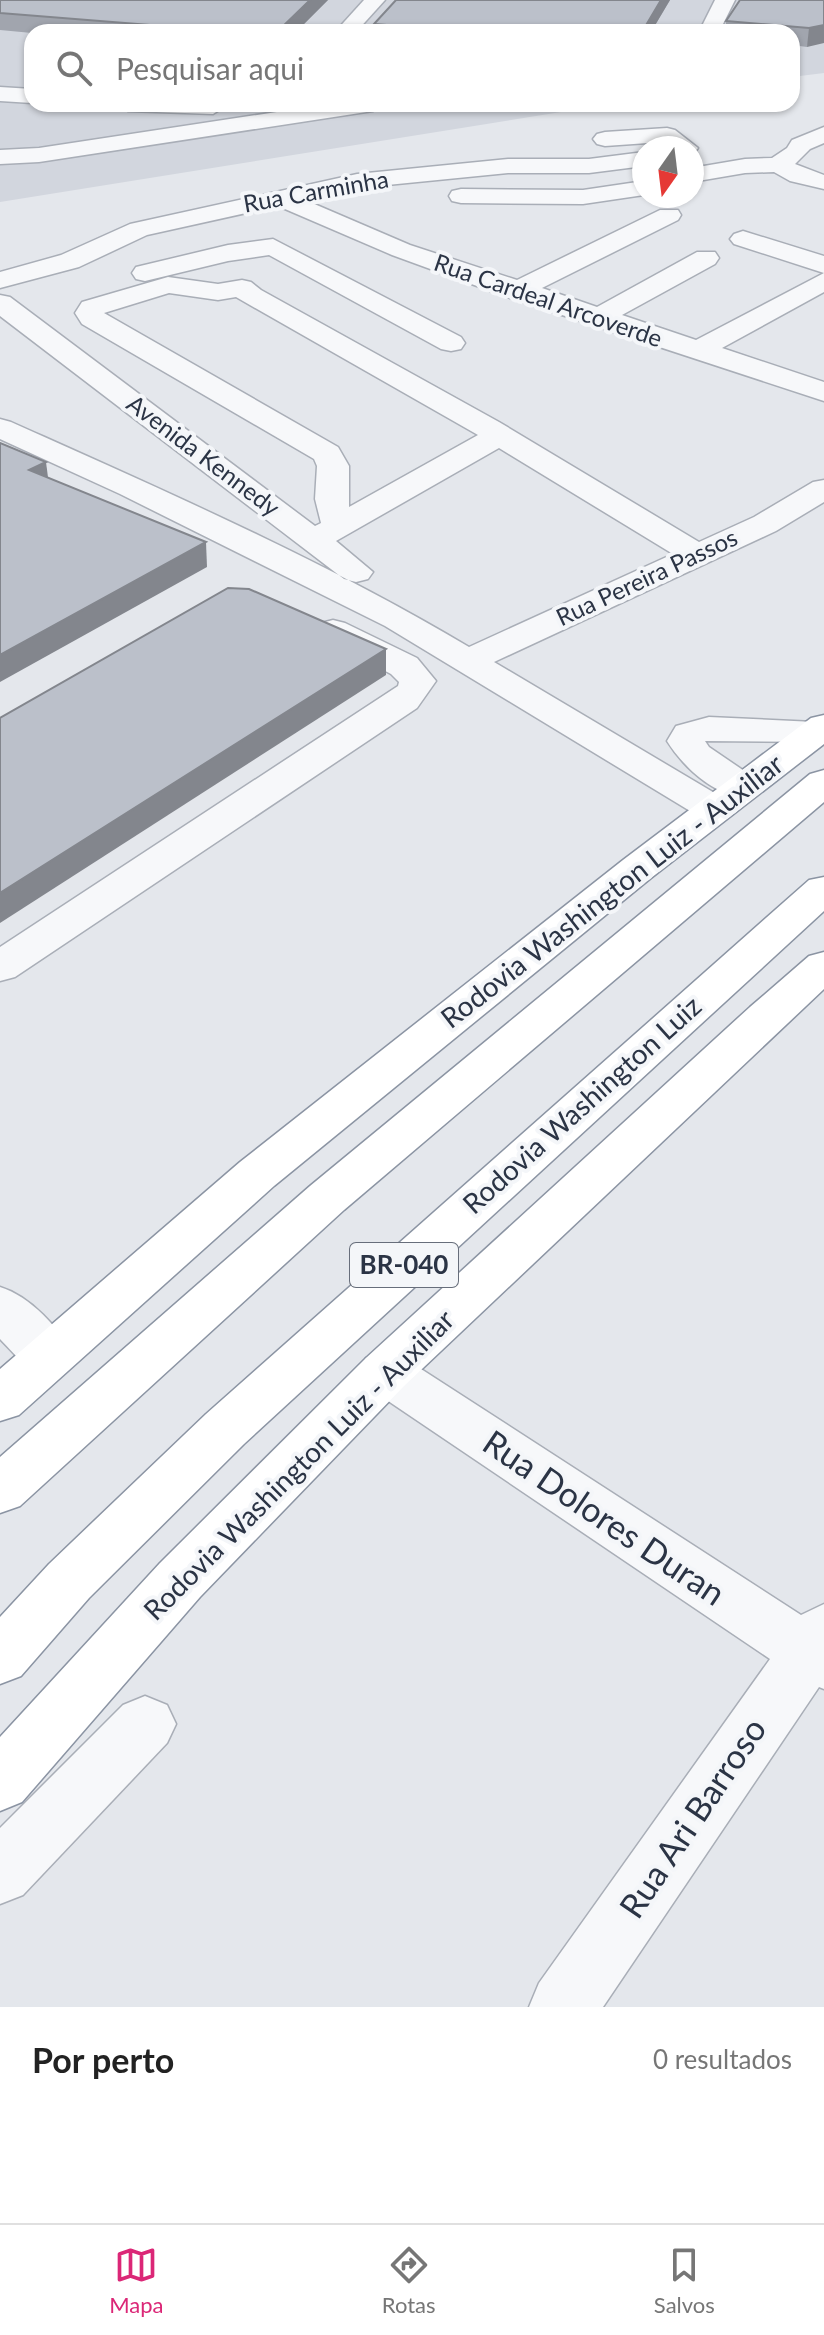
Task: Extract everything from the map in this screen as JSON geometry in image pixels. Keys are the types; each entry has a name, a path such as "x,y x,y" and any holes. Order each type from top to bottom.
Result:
{"highway":[{"name":"Rodovia Washington Luiz - Auxiliar","path":"0,1400 257,1174 728,798 820,730"},
{"path":"0,1490 327,1198 824,782"},
{"name":"Rodovia Washington Luiz","path":"0,1658 69,1581 225,1429 824,889"},
{"name":"Rodovia Washington Luiz - Auxiliar","path":"0,1782 180,1580 385,1372 824,966"}],"street":[{"path":"352,24 375,0"},
{"path":"713,24 725,0"},
{"path":"0,157 39,155 321,112"},
{"path":"704,173 768,165 797,152 800,145 824,134"},
{"path":"639,136 668,136"},
{"path":"536,164 546,148 632,137"},
{"name":"Rua Carminha","path":"2,297 139,229 278,197 381,178 536,164 589,166 632,161"},
{"path":"704,161 720,171"},
{"path":"768,165 824,182"},
{"path":"454,172 468,195"},
{"path":"433,198 468,195 583,197 632,189"},
{"name":"Rua Cardeal Arcoverde","path":"278,197 401,250 824,392"},
{"path":"308,212 377,203"},
{"path":"516,291 669,215"},
{"path":"743,239 824,265"},
{"path":"66,293 228,253 273,247 451,343"},
{"path":"598,317 706,258"},
{"path":"696,351 824,281"},
{"path":"326,533 333,466 327,454 92,318 89,313 92,308 168,285 218,292 242,288 251,296 500,435 698,555"},
{"path":"2,297 36,300"},
{"name":"Avenida Kennedy","path":"2,297 326,533 397,619"},
{"name":"Avenida Kennedy","path":"0,428 277,558 397,619 467,661 728,798"},
{"path":"277,558 500,435"},
{"name":"Rua Pereira Passos","path":"467,661 765,524 824,489"},
{"path":"0,967 404,700 414,690 418,681 404,666 296,612"},
{"path":"728,798 686,741 689,734 709,728 820,730"},
{"path":"0,1306 49,1356"},
{"name":"Rua Dolores Duran","path":"385,1372 818,1648"},
{"name":"Rua Ari Barroso","path":"563,2007 818,1648"},
{"path":"0,1873 145,1724"}],"shaded area":[{"path":"0,0 824,0 824,73 800,76 800,24 24,24 24,112 561,112 0,202"}],"building":[{"path":"0,0 310,0 285,24 138,24 0,13"},
{"path":"396,0 661,0 647,24 374,24"},
{"path":"740,0 824,0 824,25 809,28 800,27 800,24 726,21"},
{"path":"0,443 46,462 29,470 206,542 0,655"},
{"path":"228,588 249,589 386,649 0,893 0,718"}]}
